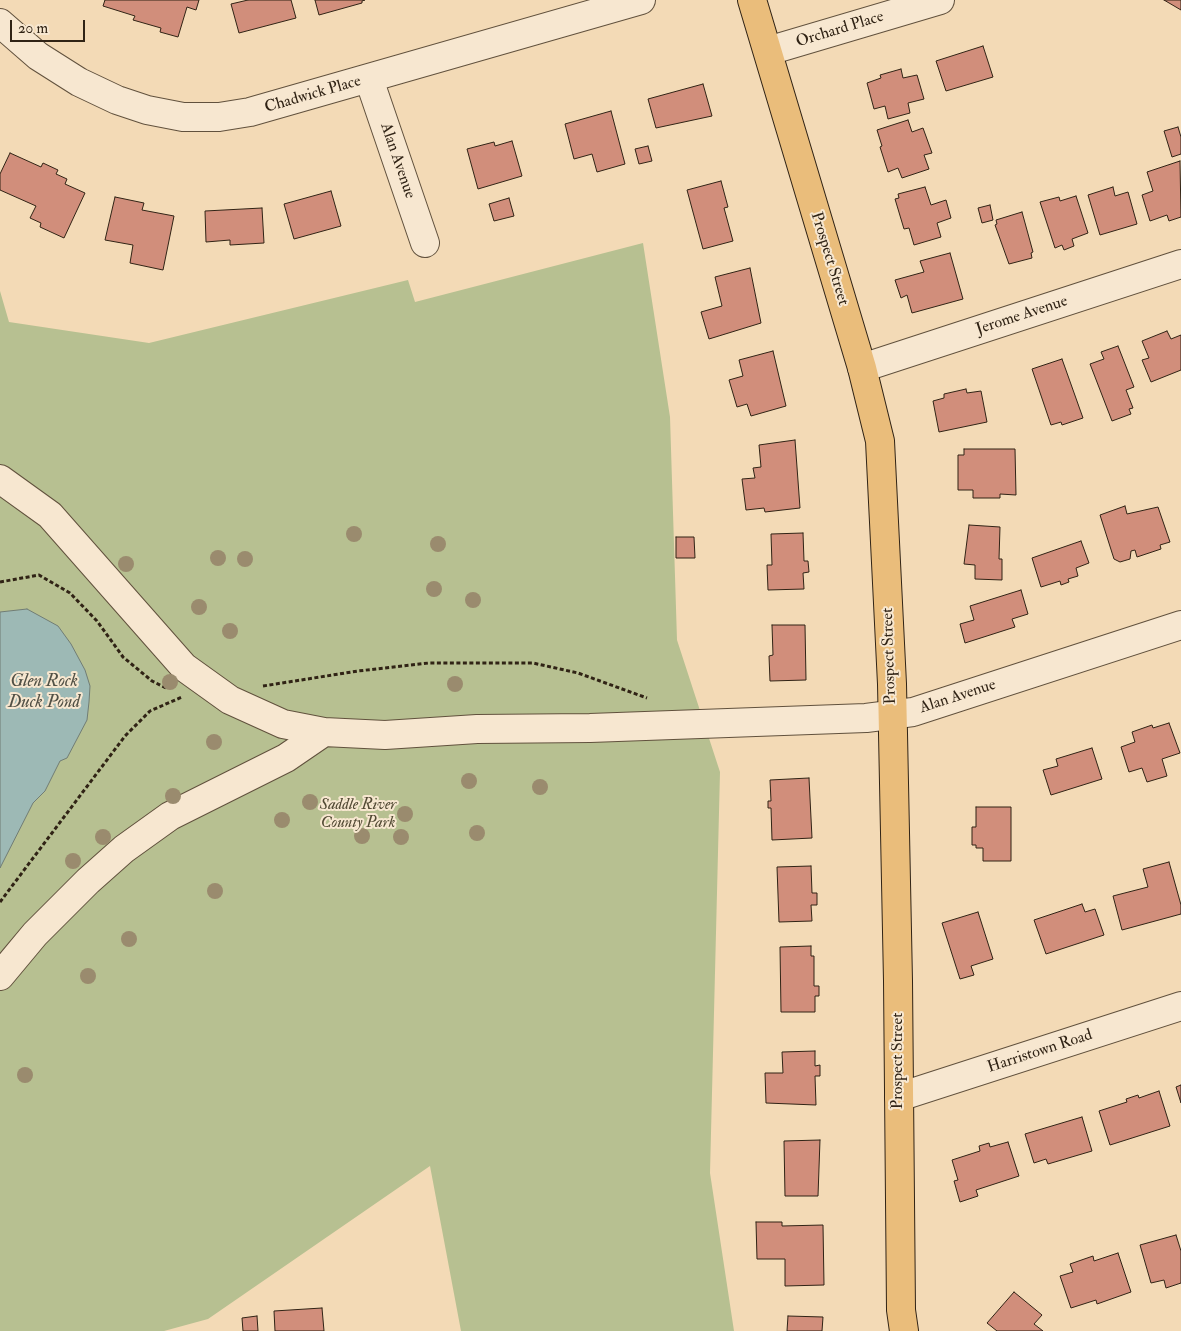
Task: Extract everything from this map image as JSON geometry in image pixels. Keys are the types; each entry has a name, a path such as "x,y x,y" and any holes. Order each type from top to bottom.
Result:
{"main road":[{"name":"Prospect Street","path":"752,0 862,368 880,441 892,714 901,1310 904,1331"}],"street":[{"name":"Chadwick Place","path":"0,23 38,56 79,82 117,100 147,110 183,116 219,116 250,112 641,0"},
{"name":"Orchard Place","path":"768,51 940,0"},
{"name":"Alan Avenue","path":"369,79 425,243"},
{"name":"Jerome Avenue","path":"862,368 1181,264"},
{"name":"Alan Avenue","path":"0,479 50,515 184,667 230,700 283,724 324,732 385,735 477,729 866,718 913,712 1181,625"},
{"path":"0,976 35,934 88,881 124,849 170,816 286,758 324,732"},
{"name":"Harristown Road","path":"899,1097 1181,1006"}],"path":[{"path":"0,582 39,575 70,592 97,621 123,657 152,681 168,689"},
{"path":"266,685 358,671 429,664 533,662 578,673 650,699"},
{"path":"0,902 125,736 150,711 188,696 181,693"}],"green space":[{"name":"Saddle River County Park","path":"643,243 670,417 677,640 720,772 710,1173 734,1331 461,1331 430,1166 208,1319 164,1331 0,1331 0,291 9,322 149,343 408,280 415,302"}],"water":[{"name":"Glen Rock Duck Pond","path":"27,609 58,626 71,644 85,670 90,686 89,702 87,720 67,758 60,761 45,791 33,803 0,868 0,612"}],"building":[{"path":"105,0 199,0 196,10 187,7 178,37 160,32 161,28 133,20 135,16 103,6"},
{"path":"248,0 291,0 296,18 239,33 231,4"},
{"path":"315,0 365,0 362,3 319,15"},
{"path":"1164,0 1181,0 1181,10"},
{"path":"983,46 993,77 946,91 936,61"},
{"path":"901,69 903,78 917,75 924,99 908,103 910,113 888,119 885,106 874,109 867,83 881,78 880,75"},
{"path":"703,84 712,116 656,128 648,99"},
{"path":"611,111 625,164 597,172 592,154 574,159 565,124"},
{"path":"908,120 912,132 923,128 932,153 924,155 929,169 902,178 898,168 888,172 877,130"},
{"path":"1178,127 1181,137 1181,154 1172,157 1164,131"},
{"path":"512,141 522,176 478,189 467,149 494,142 495,146"},
{"path":"648,146 652,161 639,164 635,149"},
{"path":"10,153 41,167 43,163 58,170 56,174 67,179 65,184 85,193 64,238 40,227 41,223 30,218 36,206 0,190 0,174"},
{"path":"1180,161 1181,217 1169,221 1167,215 1150,221 1142,195 1153,191 1147,172"},
{"path":"721,181 728,207 724,208 733,241 703,249 687,190"},
{"path":"925,187 931,205 946,200 951,218 937,223 941,237 914,245 909,228 904,229 895,199 899,198 898,194"},
{"path":"1113,187 1115,196 1128,192 1137,224 1100,235 1088,195"},
{"path":"331,191 341,226 294,239 284,204"},
{"path":"1076,196 1088,233 1072,239 1074,246 1064,250 1062,245 1055,248 1040,202 1059,197 1060,201"},
{"path":"115,197 144,203 142,210 174,216 163,270 130,263 133,245 105,240"},
{"path":"509,198 514,216 494,221 489,204"},
{"path":"990,205 993,220 982,223 978,208"},
{"path":"262,208 264,243 230,245 230,240 206,242 205,211"},
{"path":"1022,212 1033,252 1031,253 1032,258 1009,264 995,225 997,224 996,220"},
{"path":"950,253 963,299 912,313 907,295 901,298 895,280 924,272 920,261"},
{"path":"750,268 761,323 709,339 701,312 722,306 715,277"},
{"path":"1167,331 1171,339 1181,335 1181,370 1151,382 1142,360 1149,358 1142,341"},
{"path":"1118,346 1134,387 1126,390 1133,408 1129,409 1131,414 1112,421 1090,364 1104,359 1101,352"},
{"path":"773,351 786,406 751,416 747,404 737,407 729,380 743,376 739,360"},
{"path":"1062,359 1083,418 1062,425 1061,422 1051,425 1032,369"},
{"path":"966,389 967,393 981,391 987,422 939,432 933,401 944,398 944,394"},
{"path":"795,440 800,508 765,512 764,508 746,510 742,479 755,478 753,468 761,467 759,445"},
{"path":"964,449 1015,449 1016,495 1000,494 1000,498 973,498 973,490 958,490 958,455 964,455"},
{"path":"1125,506 1127,514 1158,507 1170,542 1160,545 1161,549 1137,557 1135,550 1131,551 1130,559 1120,562 1114,559 1100,515"},
{"path":"969,525 1000,527 999,559 1002,559 1002,580 975,579 975,565 964,564"},
{"path":"803,533 804,561 808,561 809,572 803,573 804,589 768,590 767,565 772,565 771,534"},
{"path":"676,537 694,537 695,558 676,558"},
{"path":"1081,541 1089,563 1076,568 1078,576 1068,579 1069,582 1061,585 1060,581 1041,587 1032,558"},
{"path":"1021,590 1028,614 1012,619 1015,627 965,643 960,624 974,620 970,606"},
{"path":"772,625 805,625 806,680 770,681 769,656 773,655"},
{"path":"1169,723 1180,753 1162,759 1167,776 1147,782 1142,768 1129,772 1121,747 1135,742 1132,732 1152,725 1153,728"},
{"path":"1092,748 1102,779 1051,795 1043,770 1058,766 1056,759"},
{"path":"809,778 812,838 772,840 771,808 768,808 768,801 771,801 770,780"},
{"path":"976,807 1011,807 1011,861 983,861 983,848 976,848 976,845 972,845 972,827 976,827"},
{"path":"1169,862 1181,905 1181,914 1122,930 1113,896 1148,887 1143,869"},
{"path":"811,866 812,893 817,893 817,905 811,905 812,921 779,922 777,867"},
{"path":"1082,904 1085,912 1095,909 1104,935 1046,954 1034,920"},
{"path":"978,912 993,959 971,966 974,975 960,979 942,923"},
{"path":"811,946 811,956 814,956 814,986 819,986 819,996 815,996 815,1012 781,1012 780,947"},
{"path":"815,1051 815,1066 820,1065 820,1076 815,1076 816,1105 766,1103 765,1073 783,1073 782,1052"},
{"path":"1181,1085 1181,1103 1176,1087"},
{"path":"1159,1091 1170,1126 1110,1145 1099,1111 1127,1102 1126,1099 1138,1095 1139,1098"},
{"path":"1082,1117 1092,1151 1048,1164 1046,1159 1034,1163 1025,1134"},
{"path":"820,1140 818,1196 785,1196 784,1141"},
{"path":"1008,1142 1019,1176 976,1190 978,1196 960,1202 954,1181 958,1180 952,1160 980,1151 979,1146 989,1143 990,1147"},
{"path":"756,1222 782,1222 782,1226 823,1225 824,1285 785,1286 785,1259 757,1259"},
{"path":"1176,1235 1181,1251 1181,1283 1166,1288 1164,1280 1151,1283 1140,1245"},
{"path":"1118,1253 1131,1292 1097,1304 1096,1300 1071,1308 1060,1276 1073,1272 1070,1264 1093,1256 1094,1261"},
{"path":"1014,1292 1042,1315 1034,1324 1043,1331 997,1331 987,1323"},
{"path":"322,1308 324,1331 275,1331 274,1311"},
{"path":"257,1316 258,1331 243,1331 242,1318"},
{"path":"788,1316 823,1317 822,1331 787,1331"}]}
